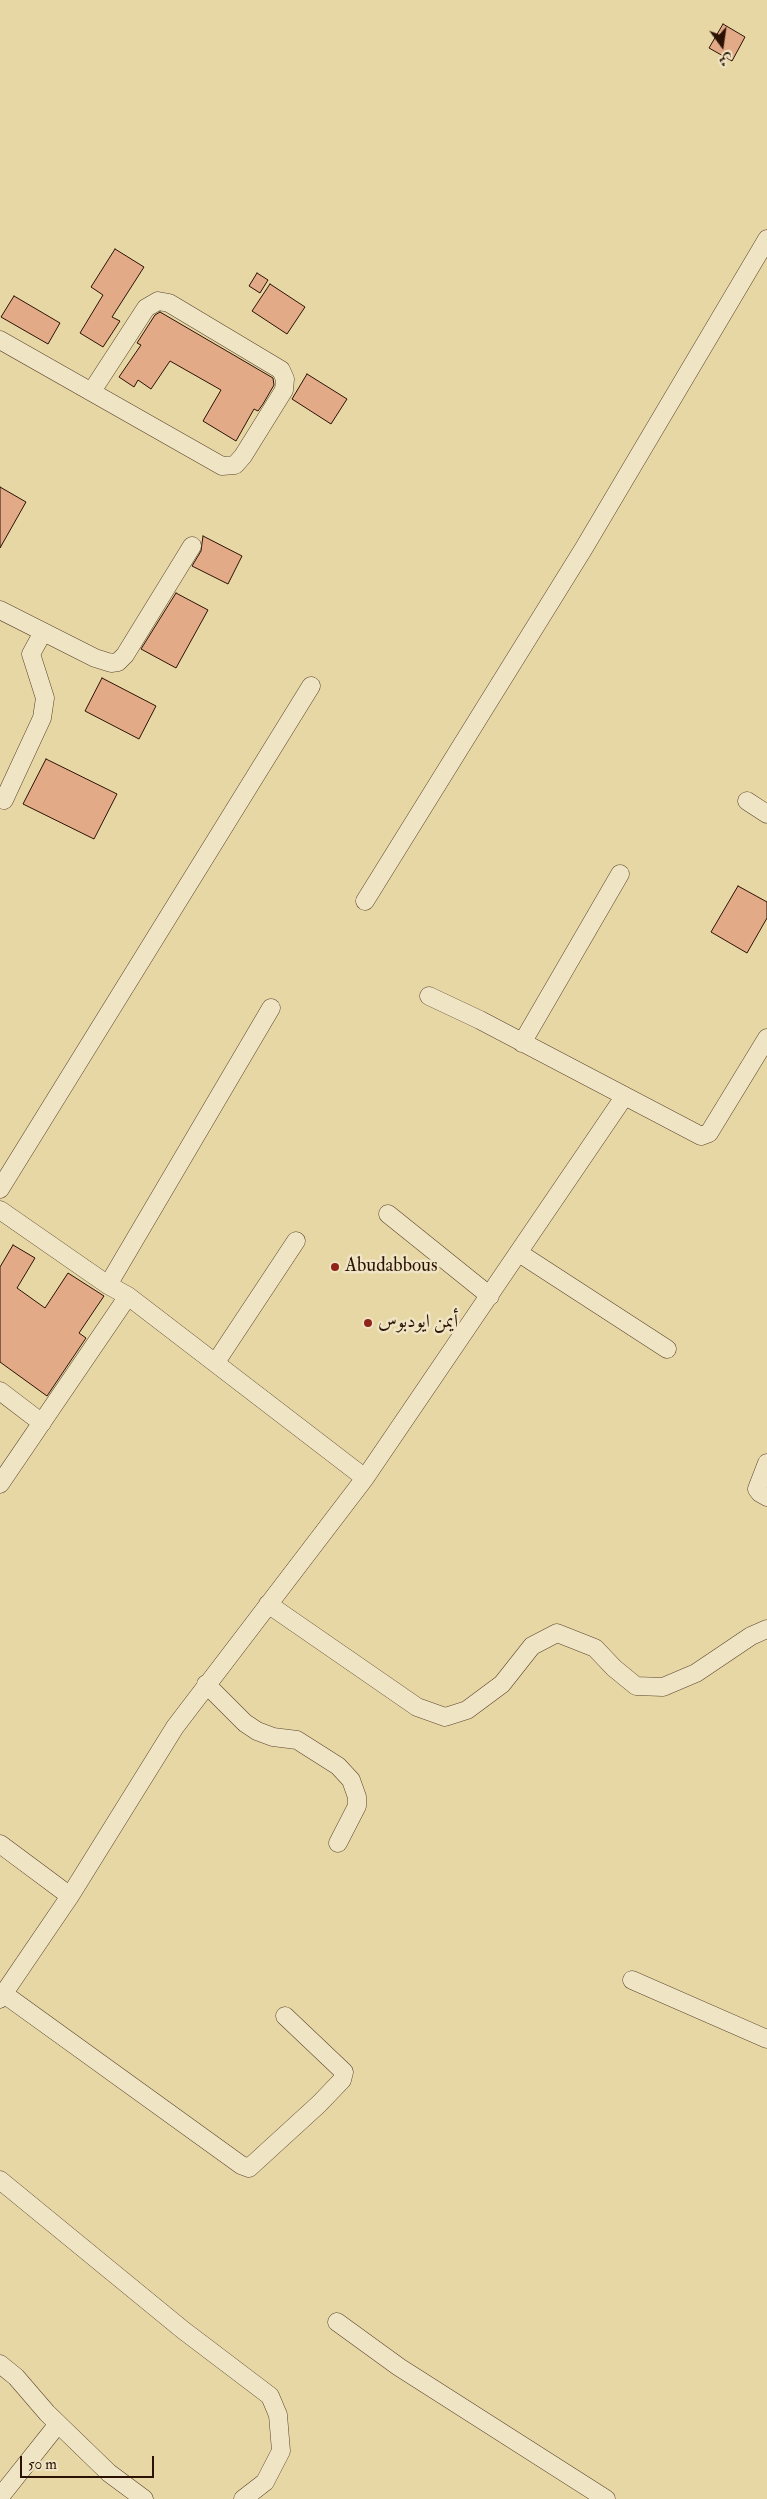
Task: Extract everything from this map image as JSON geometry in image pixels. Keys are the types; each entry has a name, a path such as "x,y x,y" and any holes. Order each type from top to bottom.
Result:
{"street":[{"path":"366,901 584,548 767,239"},
{"path":"0,340 92,390 222,466 234,465 243,456 284,390 285,379 281,370 169,303 158,301 146,308 92,390"},
{"path":"0,610 95,658 111,663 118,662 125,655 192,546"},
{"path":"4,800 42,718 45,698 31,654 43,632"},
{"path":"0,1189 311,686"},
{"path":"747,801 767,814"},
{"path":"522,1042 620,874"},
{"path":"429,996 522,1042 701,1136 709,1134 767,1038"},
{"path":"108,1285 271,1008"},
{"path":"285,2016 344,2072 342,2080 319,2104 249,2168 241,2165 2,1996 70,1896 175,1727 365,1478 624,1097"},
{"path":"0,1210 108,1285 128,1296 365,1478"},
{"path":"388,1214 490,1296"},
{"path":"216,1362 296,1242"},
{"path":"519,1253 667,1350"},
{"path":"0,1484 128,1296"},
{"path":"0,1391 42,1423"},
{"path":"767,1463 757,1488 767,1498"},
{"path":"268,1604 416,1707 446,1717 467,1710 488,1695 502,1684 532,1646 557,1633 595,1648 636,1686 664,1687 696,1673 751,1636 767,1629"},
{"path":"206,1684 245,1723 257,1731 273,1737 297,1740 338,1766 351,1780 357,1797 357,1806 338,1843"},
{"path":"0,1844 70,1896"},
{"path":"632,1980 767,2039"},
{"path":"0,2180 183,2330 270,2396 278,2415 281,2451 265,2482 243,2499"},
{"path":"337,2322 399,2367 606,2499"},
{"path":"0,2364 16,2377 58,2424 109,2473 144,2499"},
{"path":"0,2497 58,2424"}],"building":[{"path":"723,24 745,37 732,61 709,48"},
{"path":"115,249 144,267 112,317 120,321 103,347 80,333 103,295 91,287"},
{"path":"257,273 268,280 260,293 249,286"},
{"path":"270,284 305,307 287,334 252,311"},
{"path":"14,296 60,323 48,344 1,317"},
{"path":"160,312 273,378 274,385 263,404 258,411 254,409 236,441 203,421 221,390 170,361 151,389 138,380 134,387 119,377 141,345 137,343 155,315"},
{"path":"307,374 347,399 331,424 292,399"},
{"path":"0,487 26,502 0,548"},
{"path":"203,536 242,556 228,584 192,566 201,551"},
{"path":"176,593 208,610 176,668 141,649"},
{"path":"102,678 156,706 139,739 85,711"},
{"path":"46,759 117,794 94,839 23,804"},
{"path":"738,886 767,902 767,918 747,953 711,932"},
{"path":"13,1245 35,1258 17,1288 45,1308 68,1273 104,1296 79,1333 86,1338 47,1396 0,1362 0,1267"}],"place":[{"name":"Abudabbous","path":"335,1267"},
{"name":"أيمن ايودبوس","path":"368,1323"}]}
